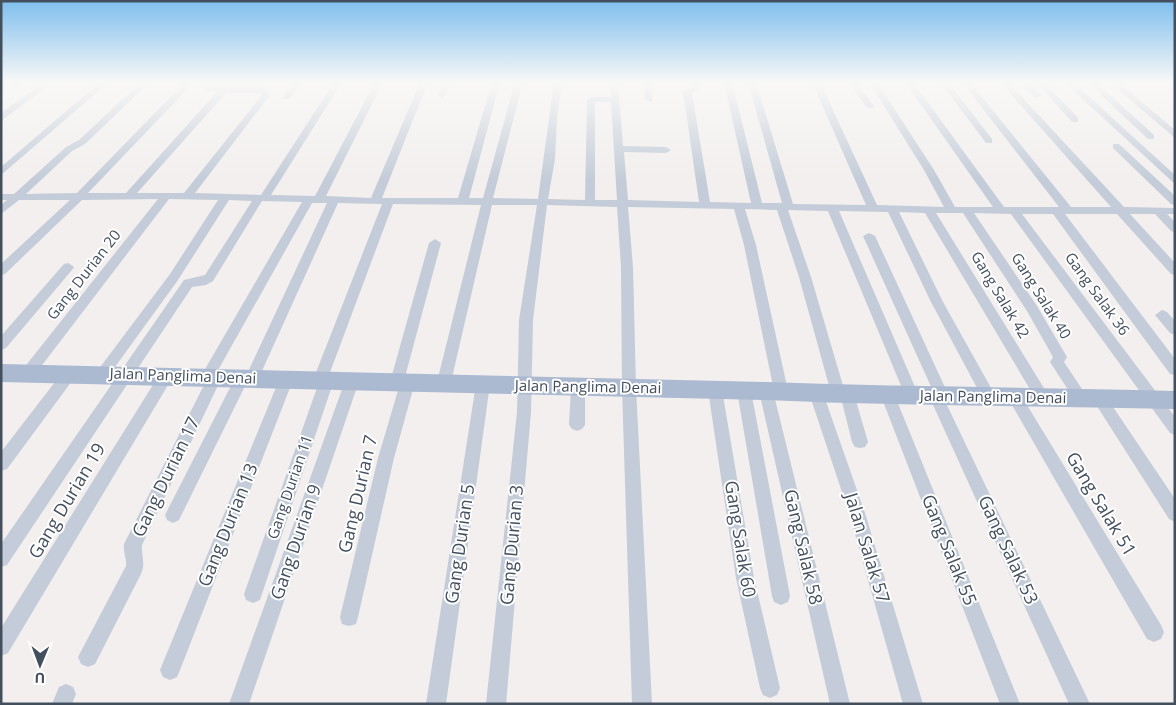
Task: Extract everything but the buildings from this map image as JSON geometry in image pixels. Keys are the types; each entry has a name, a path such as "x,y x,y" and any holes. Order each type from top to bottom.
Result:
{"main road":[{"name":"Jalan Panglima Denai","path":"1,373 444,382 888,396 988,395 1164,399"}],"street":[{"path":"1,172 67,115"},
{"path":"1,211 69,149 82,142 111,115"},
{"path":"1,271 80,196 158,115"},
{"path":"129,196 202,115"},
{"path":"188,196 253,115"},
{"path":"113,375 188,283 206,281 316,115"},
{"name":"Gang Durian 17","path":"88,657 135,568 136,559 132,553 133,544 211,376 361,115"},
{"path":"374,201 410,115"},
{"path":"463,201 487,115"},
{"path":"444,382 510,115"},
{"name":"Gang Durian 3","path":"496,704 524,412 522,385 526,328 542,202 550,163 553,115"},
{"path":"590,203 591,115"},
{"path":"616,115 624,204 629,388 642,704"},
{"path":"691,115 705,206"},
{"path":"736,115 757,206"},
{"path":"761,115 805,277 834,393 860,442"},
{"path":"831,115 873,208"},
{"path":"894,115 929,170 951,210"},
{"path":"932,115 1000,210"},
{"path":"970,115 989,140"},
{"path":"991,115 1063,211 1175,370"},
{"path":"1034,115 1175,271"},
{"path":"1070,115 1075,120"},
{"path":"1104,115 1175,181"},
{"path":"1126,115 1151,138"},
{"path":"1151,115 1175,135"},
{"path":"1116,146 1175,202"},
{"path":"619,149 666,150"},
{"name":"Gang Durian 20","path":"28,373 166,196"},
{"path":"1,197 188,196 374,201 542,202 951,210 1175,211"},
{"path":"1,559 113,375 225,198"},
{"path":"174,516 247,378 334,200"},
{"name":"Gang Durian 11","path":"253,594 323,380 389,201"},
{"path":"739,206 750,245 781,596"},
{"path":"832,208 912,396"},
{"path":"892,209 937,302 988,395"},
{"name":"Gang Salak 42","path":"928,209 1042,397"},
{"name":"Gang Salak 40","path":"966,210 1032,309 1060,357 1057,362 1090,398 1175,514"},
{"name":"Gang Salak 36","path":"1014,210 1164,399 1175,428"},
{"path":"1158,211 1175,229"},
{"name":"Gang Salak 53","path":"869,236 939,396 1080,704"},
{"name":"Gang Durian 7","path":"349,617 434,242"},
{"path":"1,344 68,268"},
{"path":"1162,315 1175,330"},
{"path":"1,464 70,373"},
{"name":"Gang Durian 19","path":"1,646 166,376"},
{"name":"Gang Durian 13","path":"170,670 286,380"},
{"name":"Gang Durian 9","path":"240,704 352,381"},
{"name":"Gang Durian 5","path":"436,704 483,384"},
{"path":"577,425 578,387"},
{"name":"Gang Salak 60","path":"715,390 742,558 761,660 770,688"},
{"name":"Gang Salak 58","path":"764,391 840,704"},
{"name":"Jalan Salak 57","path":"834,393 857,512 914,704"},
{"name":"Gang Salak 55","path":"888,396 1010,704"},
{"name":"Gang Salak 51","path":"1014,396 1154,632"}]}
